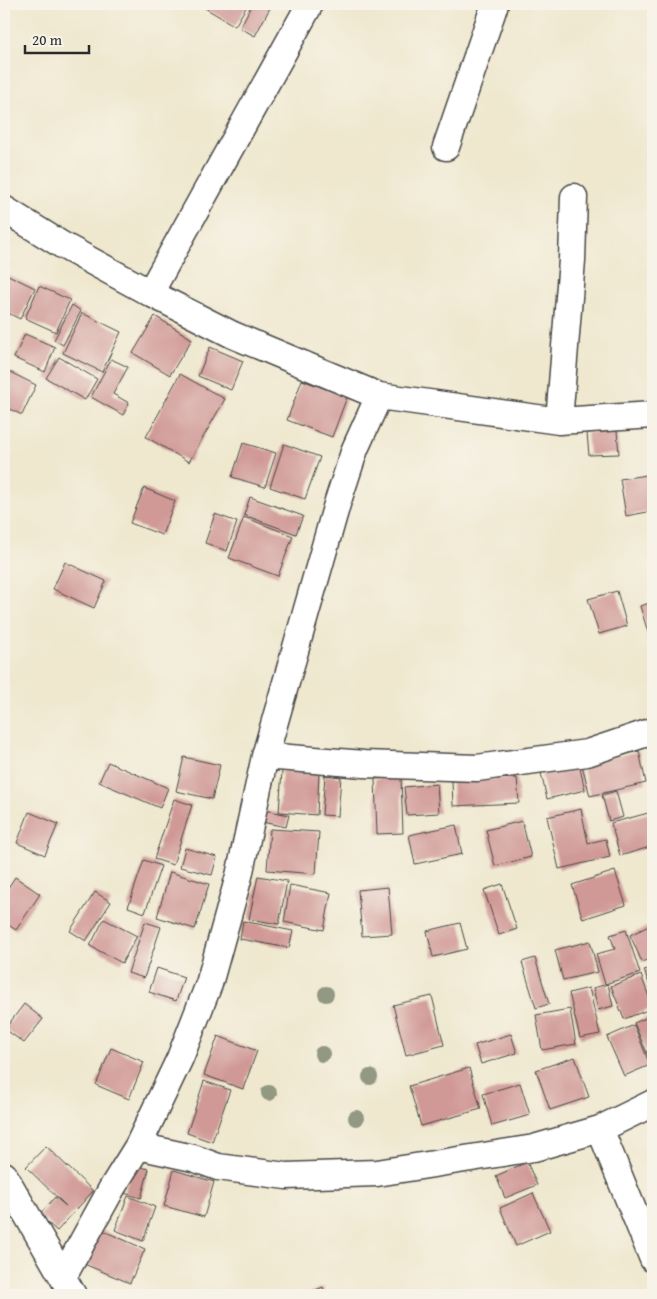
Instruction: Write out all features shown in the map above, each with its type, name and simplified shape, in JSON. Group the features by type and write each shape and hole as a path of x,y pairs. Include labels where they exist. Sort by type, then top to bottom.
{"street":[{"path":"150,292 310,4"},
{"path":"446,147 495,4"},
{"path":"559,421 572,260 574,197"},
{"path":"4,210 62,245 233,335 379,396 559,421 653,415"},
{"path":"68,1286 112,1188 138,1146 180,1058 209,984 239,876 265,756 336,504 355,449 379,396"},
{"path":"265,756 364,764 477,768 587,753 653,730"},
{"path":"138,1146 193,1158 218,1167 286,1176 377,1173 534,1148 600,1129 653,1103"},
{"path":"600,1129 653,1259"},
{"path":"4,1174 68,1286"}],"building":[{"path":"201,4 248,4 235,26"},
{"path":"252,4 272,4 255,36 240,28"},
{"path":"4,273 35,288 20,319 4,311"},
{"path":"39,286 70,300 56,332 25,318"},
{"path":"72,305 81,311 63,345 54,340"},
{"path":"82,313 121,332 102,372 63,353"},
{"path":"155,316 192,339 170,375 133,353"},
{"path":"25,334 55,347 45,372 14,358"},
{"path":"210,347 243,361 231,390 198,376"},
{"path":"59,357 97,379 85,400 46,378"},
{"path":"111,359 128,367 113,394 129,403 123,415 91,397"},
{"path":"4,369 36,385 22,415 4,406"},
{"path":"180,374 225,399 189,462 146,437"},
{"path":"302,380 347,397 332,437 287,420"},
{"path":"617,431 619,454 589,455 587,433"},
{"path":"243,443 276,453 265,487 232,477"},
{"path":"284,444 320,457 305,499 270,487"},
{"path":"653,474 653,511 626,516 620,479"},
{"path":"144,488 175,501 162,535 130,523"},
{"path":"250,497 303,516 296,534 244,515"},
{"path":"215,514 237,522 227,551 205,543"},
{"path":"244,517 293,536 278,576 229,558"},
{"path":"65,562 106,581 94,608 53,589"},
{"path":"617,591 627,626 599,634 588,599"},
{"path":"653,602 653,649 640,606"},
{"path":"639,751 646,783 590,796 582,765"},
{"path":"184,757 220,765 212,799 176,791"},
{"path":"108,762 168,788 160,808 99,782"},
{"path":"579,764 585,790 547,799 541,773"},
{"path":"282,771 319,774 317,815 279,812"},
{"path":"325,775 341,777 338,816 322,815"},
{"path":"401,778 403,833 377,834 375,779"},
{"path":"517,778 519,803 453,806 452,781"},
{"path":"437,784 439,813 407,815 404,787"},
{"path":"616,791 623,817 609,821 602,795"},
{"path":"174,799 192,805 173,865 154,859"},
{"path":"259,809 289,815 286,827 257,821"},
{"path":"581,809 588,843 606,839 610,857 559,869 547,817"},
{"path":"29,812 58,824 45,855 17,843"},
{"path":"652,812 653,846 620,856 611,823"},
{"path":"522,821 531,857 495,866 486,830"},
{"path":"456,825 462,854 415,864 409,835"},
{"path":"270,829 319,832 316,874 267,870"},
{"path":"185,848 217,857 212,875 180,867"},
{"path":"144,860 161,866 145,913 128,907"},
{"path":"615,871 626,905 583,919 572,885"},
{"path":"170,872 209,884 195,929 157,917"},
{"path":"258,876 287,881 279,924 249,919"},
{"path":"15,877 40,894 16,930 4,922 4,894"},
{"path":"502,884 517,929 499,935 484,890"},
{"path":"290,885 331,893 324,930 284,922"},
{"path":"388,887 392,934 362,936 358,890"},
{"path":"95,892 111,902 86,941 70,931"},
{"path":"104,919 137,936 122,963 90,946"},
{"path":"243,921 293,931 289,948 240,939"},
{"path":"145,922 161,927 144,978 128,973"},
{"path":"460,923 467,949 433,957 427,931"},
{"path":"653,924 653,957 642,962 630,935"},
{"path":"626,930 640,973 605,984 596,954 615,949 610,935"},
{"path":"590,941 598,972 563,980 555,950"},
{"path":"535,958 549,1004 536,1008 522,962"},
{"path":"653,967 653,995 644,970"},
{"path":"157,968 184,977 176,1001 149,992"},
{"path":"641,975 653,1008 624,1019 611,986"},
{"path":"608,984 613,1006 598,1010 593,988"},
{"path":"589,988 600,1034 580,1038 569,993"},
{"path":"432,996 444,1045 406,1055 393,1005"},
{"path":"24,1004 43,1019 24,1043 5,1029"},
{"path":"570,1009 576,1044 542,1050 536,1015"},
{"path":"653,1015 653,1059 650,1060 634,1023"},
{"path":"634,1025 650,1065 624,1076 607,1037"},
{"path":"511,1034 517,1053 481,1064 475,1045"},
{"path":"218,1036 257,1051 243,1089 204,1075"},
{"path":"111,1048 144,1062 129,1099 96,1085"},
{"path":"575,1057 589,1097 550,1110 536,1070"},
{"path":"469,1068 481,1109 421,1126 409,1086"},
{"path":"204,1081 230,1090 212,1142 187,1133"},
{"path":"520,1083 530,1115 492,1126 483,1094"},
{"path":"46,1146 93,1191 57,1231 39,1215 55,1197 66,1206 26,1167"},
{"path":"527,1162 537,1185 505,1198 496,1176"},
{"path":"132,1165 149,1169 141,1198 124,1193"},
{"path":"174,1170 214,1182 204,1217 164,1206"},
{"path":"533,1193 550,1231 516,1246 500,1208"},
{"path":"128,1196 155,1207 143,1241 115,1230"},
{"path":"99,1229 145,1249 130,1283 84,1264"},
{"path":"323,1287 326,1295 304,1295"}]}
